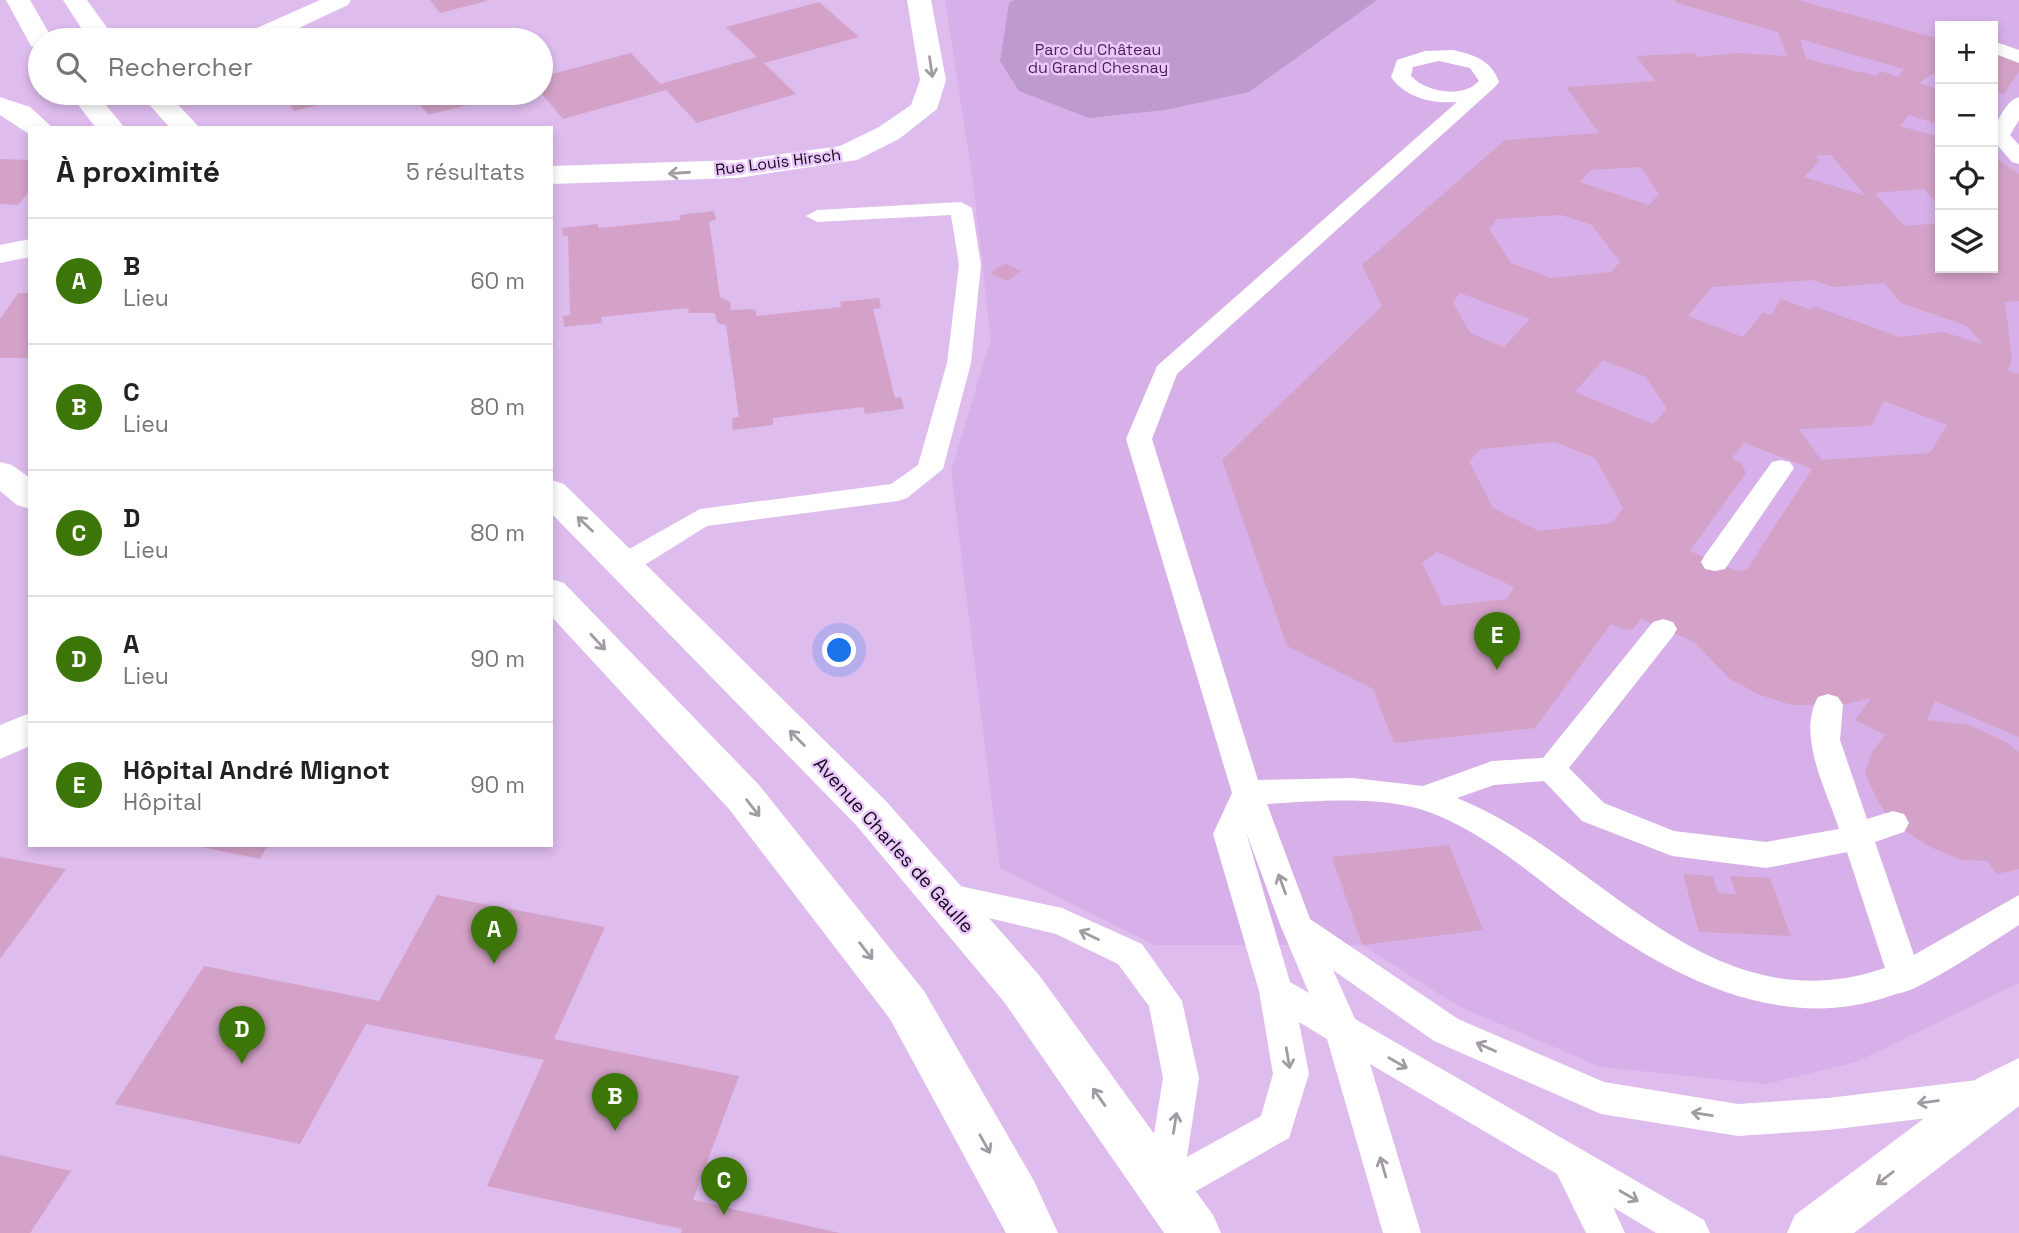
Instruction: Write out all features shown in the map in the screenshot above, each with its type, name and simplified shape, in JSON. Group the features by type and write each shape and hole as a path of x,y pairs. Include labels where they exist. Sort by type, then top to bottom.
{"main road":[{"path":"18,0 33,28"},
{"path":"75,0 92,28"},
{"path":"282,28 339,0"},
{"name":"Rue Louis Hirsch","path":"553,175 715,171 794,163 847,154 889,133 923,109 933,80 919,0"},
{"path":"0,105 20,113 36,126"},
{"path":"92,105 109,126"},
{"path":"164,105 184,126"},
{"path":"0,473 28,495"},
{"name":"Avenue Charles de Gaulle","path":"553,494 871,813 1022,989 1195,1233"},
{"path":"553,594 744,797 908,1005 1016,1198 1032,1233"},
{"path":"0,743 28,729"},
{"path":"1812,1233 2007,1087"}],"lane":[{"path":"1998,49 2019,57"},
{"path":"1402,1233 1342,1029 1297,927 1247,793 1139,439 1166,371 1447,107 1481,91 1489,78 1477,64 1465,59 1436,55 1412,59 1404,64 1401,77 1406,83 1447,107"},
{"path":"2019,103 2000,136 2019,158"},
{"path":"625,564 700,518 898,492 930,469 960,363 970,265 961,208 817,216"},
{"path":"1715,562 1781,468"},
{"path":"1424,798 1492,773 1551,769 1663,629"},
{"path":"1828,705 1825,740 1905,977"},
{"path":"1551,769 1593,812 1672,843 1766,855 1831,845 1893,822"},
{"path":"1247,793 1339,787 1424,798 1480,824 1534,856 1606,912 1682,961 1764,990 1820,998 1858,992 1905,977 2019,908"},
{"path":"1164,1190 1276,1126 1291,1074 1276,991 1229,834 1247,793"},
{"path":"941,895 1062,922 1130,954 1166,1001 1181,1078 1164,1190"},
{"path":"1297,927 1446,1030 1601,1098 1738,1120 1828,1114 2007,1087"},
{"path":"1276,991 1691,1233"},
{"path":"1570,1162 1606,1233"}],"shaded area":[{"path":"945,0 2019,0 2019,983 1856,1062 1766,1084 1601,1067 1460,1007 1362,945 1155,945 1000,868 951,471 991,339 973,182"}],"green space":[{"name":"Parc du Château du Grand Chesnay","path":"1014,0 1377,0 1249,92 1165,110 1089,118 1019,91 1000,61 1009,3"}],"building":[{"path":"430,0 487,0 487,1 440,13"},
{"path":"1798,0 1935,38 1935,75 1919,83 1935,88 1935,123 1909,115 1900,126 1935,136 1935,201 1924,189 1875,193 1904,226 1935,223 1935,273 1998,273 1998,159 2019,174 2019,301 2005,302 2012,359 2008,370 2019,374 2019,737 1935,701 1927,720 1969,725 2004,741 2019,752 2019,869 1997,874 1987,861 1961,860 1930,847 1893,823 1877,800 1865,772 1872,752 1885,735 1855,720 1871,698 1847,704 1792,705 1760,695 1730,679 1694,642 1641,619 1633,629 1625,630 1611,624 1535,728 1394,743 1373,689 1287,646 1222,460 1382,306 1362,265 1505,140 1599,133 1566,87 1655,81 1636,56 1694,53 1697,57 1739,53 1787,56 1778,32 1674,2","holes":["1800,39 1904,69 1898,77 1881,71 1877,76 1806,59","1831,155 1867,196 1804,177 1820,160 1816,156","1640,167 1659,194 1649,205 1580,182 1591,170","1561,215 1592,225 1620,262 1611,272 1551,278 1511,263 1489,229 1497,219","1812,280 1834,287 1884,283 1901,303 1967,326 1983,344 1943,332 1900,337 1813,306 1812,310 1781,299 1771,315 1763,312 1743,337 1688,316 1712,287","1460,293 1530,319 1504,347 1470,333 1453,302","1603,360 1646,377 1667,409 1653,424 1575,392","1884,401 1947,425 1930,453 1821,460 1799,429 1871,426","1555,442 1595,458 1623,508 1612,523 1539,531 1493,508 1469,461 1481,449","1744,443 1812,469 1747,569 1737,571 1690,551 1746,473 1742,464 1732,458","1437,552 1514,587 1507,599 1443,606 1422,563"]},
{"path":"819,2 859,37 764,63 796,94 697,123 666,90 563,119 551,105 553,74 631,53 660,84 757,57 726,27"},
{"path":"1998,54 2019,60 2019,71 2004,94 1998,92"},
{"path":"290,105 318,105 294,111"},
{"path":"421,105 467,105 428,115"},
{"path":"0,159 28,160 28,192 18,205 0,204"},
{"path":"714,211 716,220 709,221 720,297 730,302 731,310 755,309 757,316 841,307 840,302 879,298 881,308 873,309 895,398 901,397 904,409 865,414 863,407 773,418 773,425 733,430 732,418 739,417 726,325 717,323 715,313 689,313 688,308 601,317 602,323 564,327 563,316 570,315 568,236 563,236 562,228 598,224 598,228 680,220 679,215"},
{"path":"1005,263 1021,271 1007,281 990,273"},
{"path":"18,293 28,293 28,358 0,358 0,319"},
{"path":"1449,845 1483,930 1362,945 1332,857"},
{"path":"202,847 267,847 260,859"},
{"path":"0,857 66,869 0,959"},
{"path":"1683,874 1713,876 1718,893 1736,894 1730,876 1770,878 1791,936 1699,932"},
{"path":"437,895 605,927 554,1039 739,1076 693,1200 840,1233 681,1233 682,1229 487,1186 544,1060 366,1024 300,1144 115,1104 204,966 379,1001"},
{"path":"0,1155 71,1171 30,1233 0,1233"}],"place":[{"name":"Hôpital André Mignot","path":"1497,670"},
{"name":"B","path":"494,964"},
{"name":"A","path":"242,1064"},
{"name":"C","path":"615,1131"},
{"name":"D","path":"724,1215"}]}
